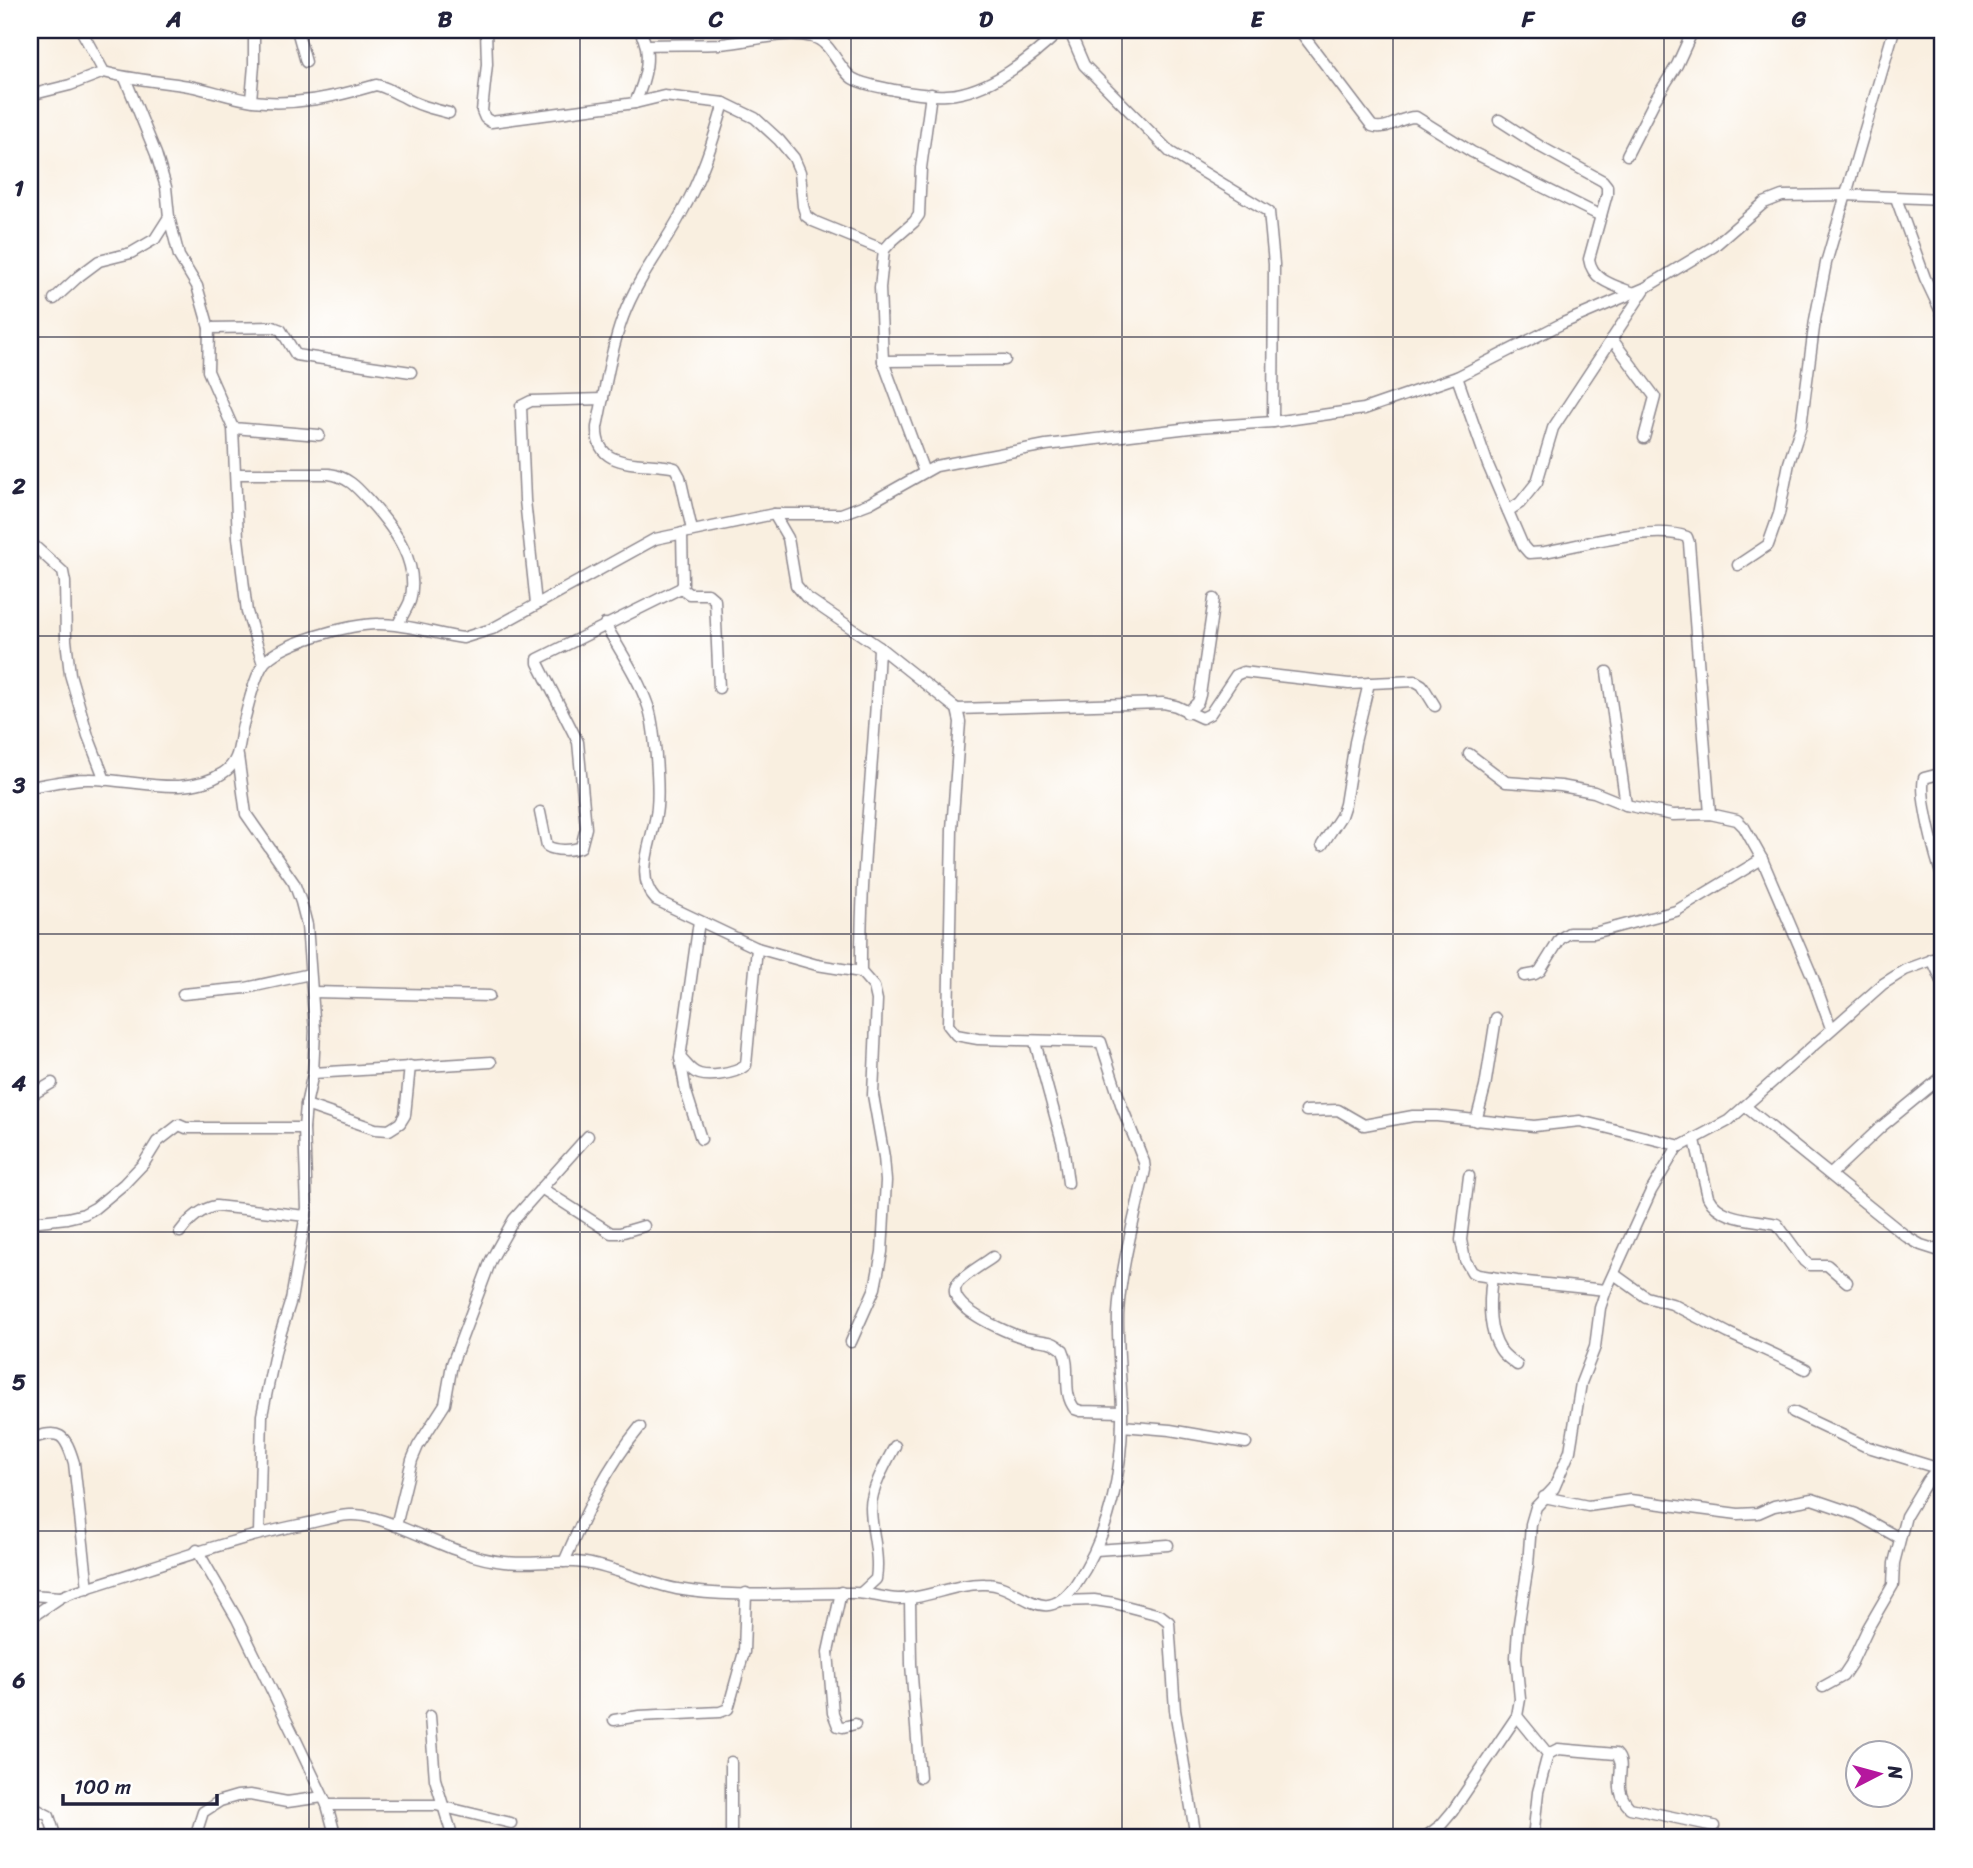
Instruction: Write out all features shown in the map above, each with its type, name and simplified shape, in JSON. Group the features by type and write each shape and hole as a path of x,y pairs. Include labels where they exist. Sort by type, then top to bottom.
{"street":[{"path":"81,30 104,72"},
{"path":"251,100 254,30"},
{"path":"297,30 306,62"},
{"path":"486,30 487,64 482,111 485,118 491,122 635,103 664,96 723,103 755,118 794,158 800,172 806,216 884,250"},
{"path":"635,103 642,87 647,62 646,43 639,30"},
{"path":"646,43 653,30"},
{"path":"646,43 721,44 794,35 808,36 817,38 825,45 853,78 885,88 947,95 968,92 1007,72 1038,51 1061,30"},
{"path":"1069,30 1084,65 1170,152 1269,212 1274,264 1273,422"},
{"path":"1299,30 1372,127 1381,129 1407,117 1416,117 1472,152 1601,216"},
{"path":"1627,155 1655,100 1677,65 1693,30"},
{"path":"1738,565 1768,545 1779,514 1789,463 1801,426 1815,320 1826,263 1894,30"},
{"path":"30,95 70,85 104,72 125,78 190,86 251,100 311,102 376,85 387,87 428,108 449,113"},
{"path":"125,78 160,165 179,256 197,286 209,328 208,371 233,428 238,538 247,612 263,664"},
{"path":"925,472 883,361 880,300 884,250 919,215 921,168 931,94"},
{"path":"540,812 547,846 552,849 575,850 581,847 586,828 578,742 538,659 681,587 683,583 687,532 683,487 676,468 623,462 601,452 596,440 622,318 649,263 681,216 696,186 710,153 723,103"},
{"path":"1499,120 1603,181 1607,186 1589,259 1591,269 1597,277 1634,293"},
{"path":"259,1533 262,1415 276,1348 291,1300 306,1216 304,1128 313,1073 315,1031 307,925 301,902 294,883 246,814 238,755 242,728 263,664 284,648 321,634 376,624 398,625 463,638 492,629 655,539 774,514 841,513 870,503 936,466 948,463 1046,445 1198,427 1273,422 1364,409 1457,377 1563,323 1645,288 1713,247 1764,203 1782,196 1799,194 1943,199"},
{"path":"1896,198 1920,266 1943,316"},
{"path":"54,299 99,261 131,253 155,239 169,217"},
{"path":"1508,511 1520,503 1537,482 1553,428 1645,288"},
{"path":"209,328 273,327 281,330 296,355 411,372"},
{"path":"1612,339 1655,397 1644,438"},
{"path":"883,361 1005,360"},
{"path":"1457,377 1488,465 1523,546 1529,553 1647,533 1679,534 1687,537 1710,814"},
{"path":"536,604 526,512 521,406 531,401 603,399"},
{"path":"233,428 319,435"},
{"path":"237,474 330,474 352,482 400,538 408,557 410,600 398,625"},
{"path":"774,514 788,538 796,585 806,597 879,647 957,709 960,722 952,830 947,1025 956,1035 978,1039 1101,1042 1122,1107 1144,1162 1145,1170 1133,1214 1121,1281 1118,1318 1122,1426 1111,1508 1096,1550 1075,1586 1061,1601"},
{"path":"30,542 62,572 65,583 70,674 88,736 105,780"},
{"path":"681,587 689,594 708,594 715,600 719,688"},
{"path":"1187,713 1198,702 1200,695 1214,599"},
{"path":"605,624 642,692 652,725 657,808 647,857 646,885 649,893 656,900 757,948 817,965 861,972 874,987 877,1000 873,1095 886,1181 882,1252 875,1288 850,1342"},
{"path":"861,972 865,848 879,647"},
{"path":"1606,672 1626,805"},
{"path":"957,709 1147,703 1176,706 1197,718 1206,717 1238,673 1349,684 1415,681 1422,685 1435,706"},
{"path":"1322,845 1345,804 1355,742 1369,682"},
{"path":"1469,754 1506,782 1561,786 1594,792 1626,805 1672,815 1710,814 1737,820 1744,827 1762,859 1813,978 1831,1028"},
{"path":"30,787 87,779 158,786 203,783 222,774 233,765 238,755"},
{"path":"1943,773 1924,778 1922,784 1930,831 1943,879"},
{"path":"1524,976 1540,971 1560,939 1569,933 1594,933 1676,911 1762,859"},
{"path":"699,921 680,1058 686,1091 701,1139"},
{"path":"680,1058 692,1071 704,1076 737,1070 746,1065 757,948"},
{"path":"1306,1111 1338,1110 1364,1125 1413,1116 1457,1117 1534,1126 1580,1121 1678,1146 1695,1140 1746,1107 1883,984 1943,956"},
{"path":"1932,959 1943,983"},
{"path":"183,994 246,988 310,974"},
{"path":"313,992 489,996"},
{"path":"1476,1121 1485,1087 1496,1018"},
{"path":"1035,1042 1063,1145 1068,1183"},
{"path":"313,1073 491,1062"},
{"path":"306,1105 375,1129 389,1130 400,1123 405,1115 410,1066"},
{"path":"1831,1174 1881,1127 1943,1076"},
{"path":"30,1096 52,1083"},
{"path":"1746,1107 1907,1237 1920,1245 1943,1252"},
{"path":"30,1222 84,1214 95,1208 144,1163 157,1142 179,1125 186,1128 304,1128"},
{"path":"396,1526 412,1460 445,1404 450,1372 491,1260 514,1219 587,1136"},
{"path":"1695,1140 1712,1205 1739,1218 1777,1224 1804,1261 1809,1265 1827,1265 1847,1282"},
{"path":"1424,1838 1452,1812 1517,1716 1520,1699 1517,1650 1531,1524 1537,1505 1554,1488 1570,1451 1581,1383 1595,1347 1600,1308 1606,1290 1651,1191 1678,1146"},
{"path":"1469,1176 1462,1220 1462,1250 1472,1272 1492,1277 1606,1290"},
{"path":"541,1188 611,1233 644,1226"},
{"path":"180,1232 188,1221 204,1209 216,1206 306,1216"},
{"path":"993,1257 958,1284 956,1291 959,1302 978,1318 1012,1334 1051,1342 1063,1350 1067,1396 1075,1409 1122,1412"},
{"path":"1614,1274 1646,1297 1672,1304 1806,1369"},
{"path":"1492,1277 1490,1304 1497,1341 1503,1353 1517,1365"},
{"path":"1793,1412 1865,1446 1940,1465 1912,1504 1899,1538 1892,1588 1868,1628 1847,1672 1823,1687"},
{"path":"1122,1426 1182,1432 1246,1443"},
{"path":"564,1562 601,1482 640,1427"},
{"path":"30,1439 54,1433 63,1437 70,1448 88,1588"},
{"path":"861,1592 876,1579 878,1558 871,1504 884,1466 895,1446"},
{"path":"1544,1497 1588,1506 1644,1500 1738,1514 1758,1513 1774,1506 1812,1499 1856,1514 1899,1538"},
{"path":"30,1618 61,1597 197,1550 259,1533 348,1515 363,1516 396,1526 492,1561 584,1563 674,1588 746,1593 861,1592 910,1599 970,1584 986,1584 1005,1588 1033,1603 1046,1605 1061,1601 1094,1600 1115,1603 1160,1615 1169,1622 1174,1701 1196,1838"},
{"path":"1096,1550 1168,1545"},
{"path":"197,1550 237,1619 325,1801 336,1838"},
{"path":"841,1592 828,1652 832,1713 838,1726 855,1724"},
{"path":"614,1720 639,1716 720,1712 728,1709 744,1652 746,1593"},
{"path":"30,1595 61,1597"},
{"path":"910,1599 911,1664 920,1777"},
{"path":"430,1716 435,1779 453,1838"},
{"path":"1517,1716 1548,1754"},
{"path":"1533,1838 1538,1793 1548,1754 1558,1749 1616,1754 1621,1760 1619,1794 1630,1808 1714,1826"},
{"path":"731,1762 731,1838"},
{"path":"192,1838 196,1834 203,1812 220,1801 250,1795 287,1802 443,1806 511,1823"},
{"path":"30,1806 49,1816 56,1838"}]}
